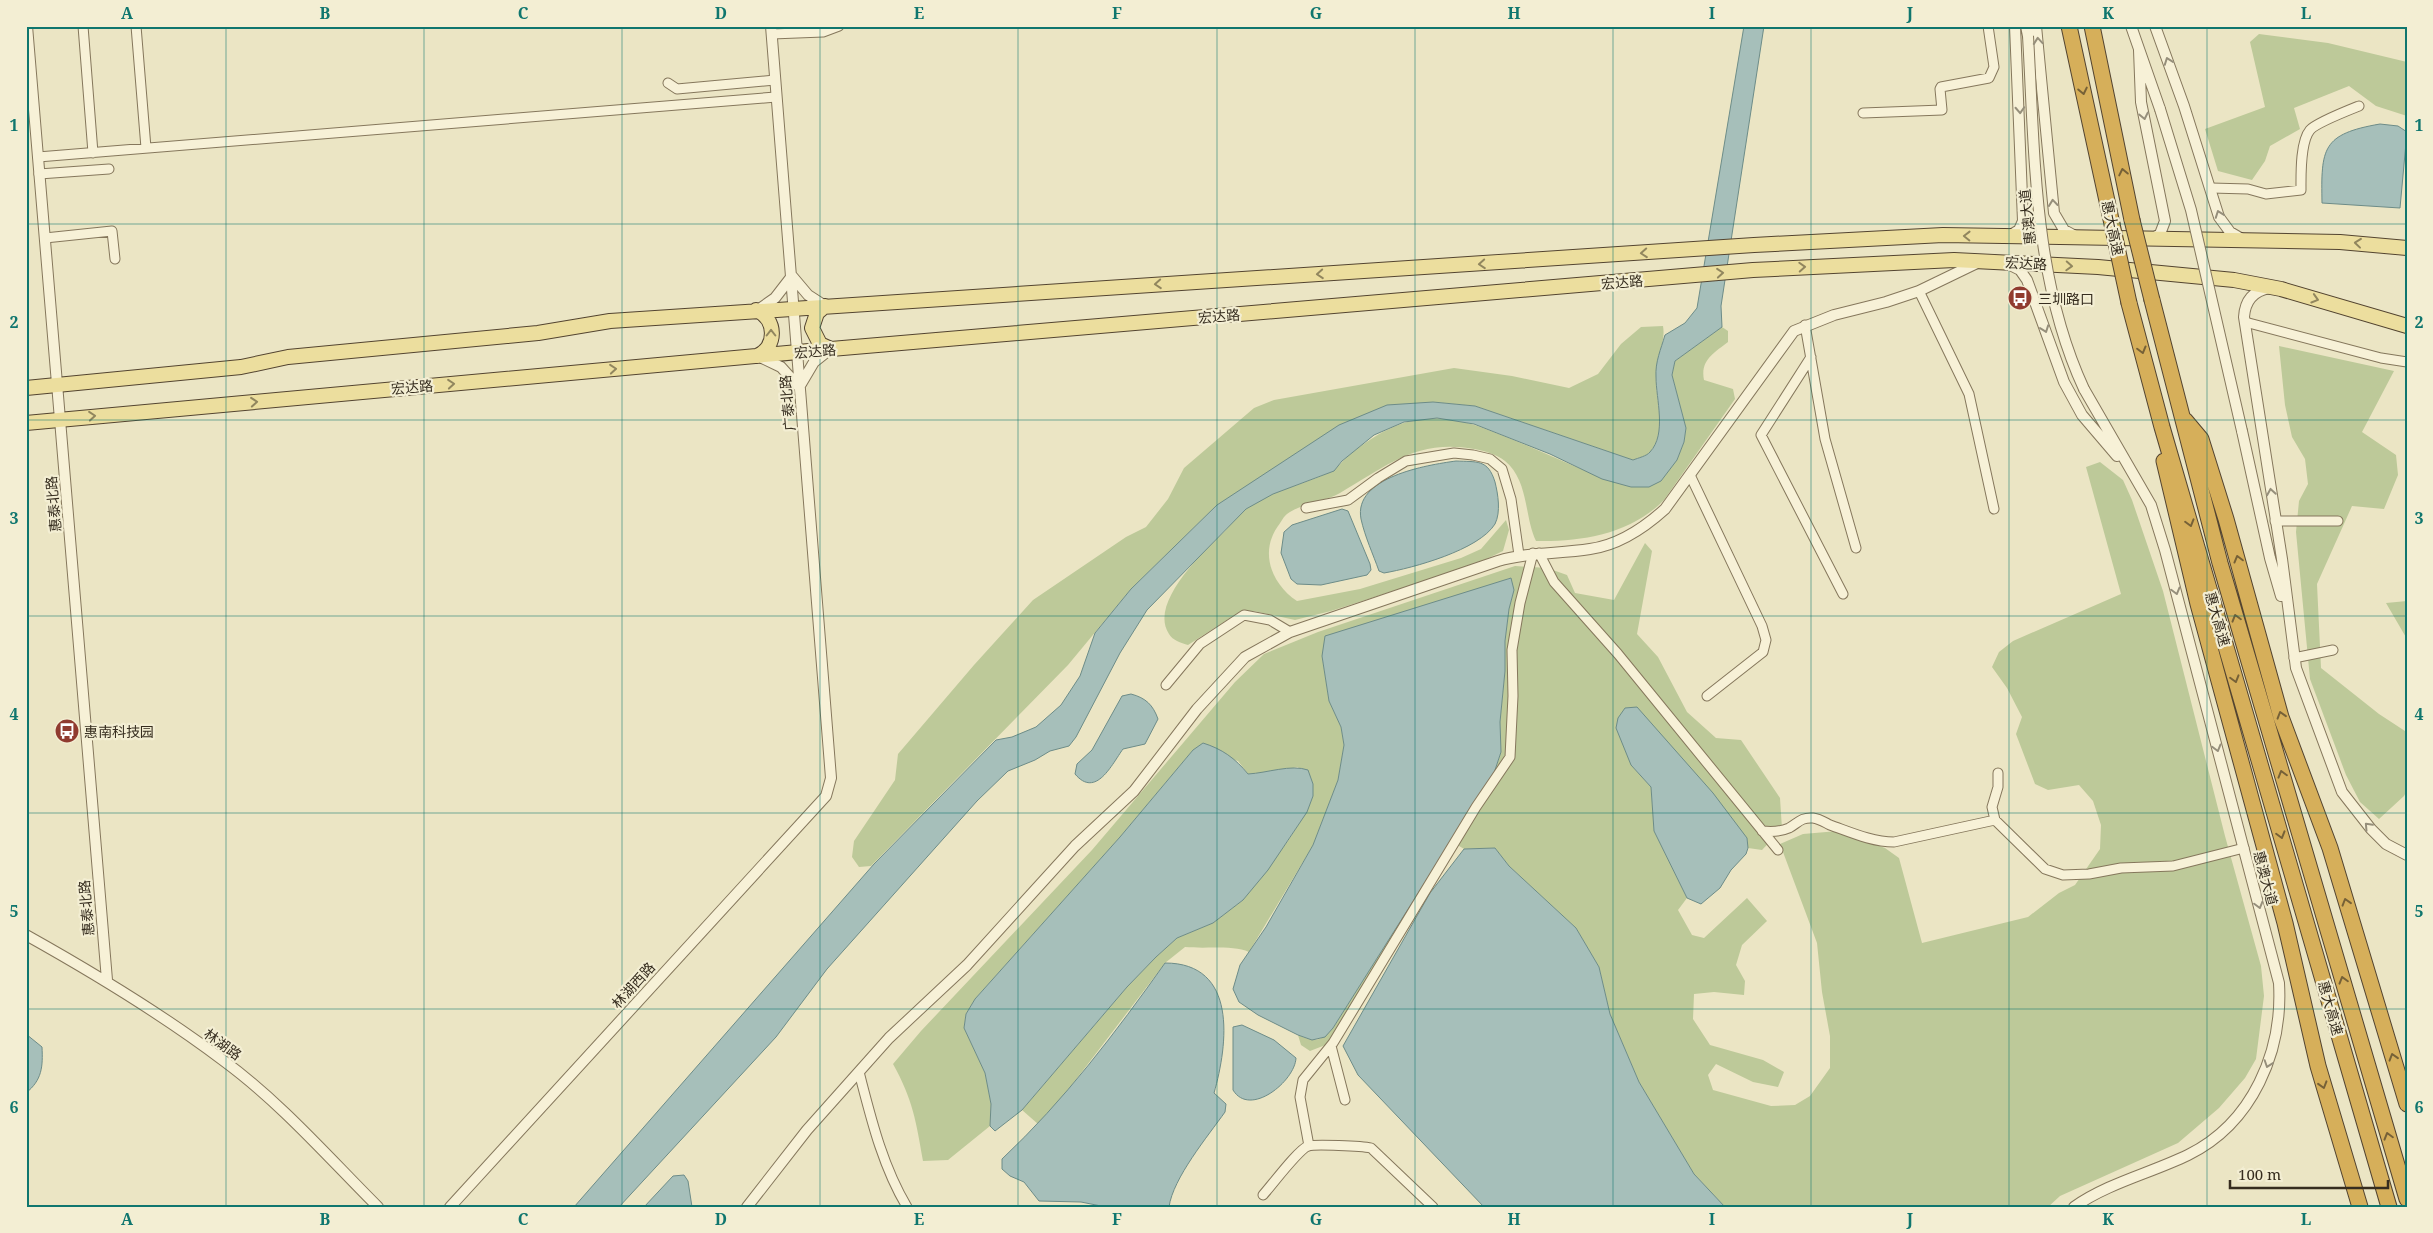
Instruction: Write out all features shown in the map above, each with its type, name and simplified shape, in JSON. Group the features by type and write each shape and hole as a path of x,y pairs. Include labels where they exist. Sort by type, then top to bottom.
{"highway":[{"name":"惠大高速","path":"2069,26 2129,303 2162,427 2389,1207"},
{"name":"惠大高速","path":"2092,26 2132,220 2220,564 2407,1199"},
{"path":"2182,415 2201,439 2226,519 2281,718 2330,848 2407,1104"},
{"path":"2162,427 2164,470 2285,923 2318,1066 2360,1207"}],"main road":[{"name":"宏达路","path":"26,388 241,367 288,357 538,333 610,321 1754,245 1943,235 2340,242 2407,248"},
{"name":"宏达路","path":"26,422 831,349 1753,270 1954,260 2108,268 2234,280 2281,289 2407,326"},
{"path":"825,306 814,317 812,328 820,344 831,349"},
{"path":"756,310 769,320 773,334 766,350 757,356"}],"street":[{"name":"惠泰北路","path":"27,26 107,980"},
{"path":"83,26 93,152"},
{"path":"136,26 146,148"},
{"path":"771,30 823,32 839,26"},
{"path":"1863,113 1942,110 1941,87 1989,78 1994,67 1988,26"},
{"path":"2003,236 2016,233 2023,221 2015,26"},
{"path":"2036,26 2054,213 2064,230 2081,238"},
{"path":"2131,26 2160,109 2191,210 2270,558 2288,613"},
{"path":"2155,26 2211,188 2219,217 2226,227 2242,239 2256,242"},
{"name":"广泰北路","path":"771,30 795,308 831,778"},
{"name":"惠澳大道","path":"2027,31 2040,220 2046,270 2064,338 2084,389 2126,466 2151,505 2244,848 2279,983 2280,999 2270,1061 2252,1098 2236,1118 2211,1140 2190,1154 2102,1192 2074,1207"},
{"path":"2139,50 2141,102 2165,221 2160,234 2151,239"},
{"path":"668,83 677,89 775,80"},
{"path":"38,157 776,97"},
{"path":"2211,188 2248,189 2266,194 2300,190 2301,163 2305,140 2310,129 2359,106"},
{"path":"39,174 109,169"},
{"path":"44,238 112,231 115,258"},
{"path":"747,1207 807,1130 889,1038 967,965 1075,846 1134,791 1197,709 1245,657 1290,632 1519,555 1592,549 1628,536 1648,525 1666,510 1794,331 1805,325 1919,291 1981,261"},
{"path":"2002,262 2014,266 2027,280 2069,390 2082,415 2097,435 2126,466"},
{"path":"756,310 775,298 792,276 803,290 825,306"},
{"path":"2281,289 2262,289 2252,296 2245,306 2245,322 2294,658 2314,720 2342,792 2371,829 2386,844 2407,855"},
{"path":"1919,291 1969,394 1994,509"},
{"path":"2245,322 2381,358 2407,362"},
{"path":"1805,325 1825,439 1856,548"},
{"path":"757,356 781,368 800,388 814,362 831,349"},
{"path":"1810,357 1762,435 1843,594"},
{"path":"1306,508 1348,500 1378,478 1406,461 1454,453 1473,455 1490,459 1502,469 1511,499 1519,555"},
{"path":"1690,475 1762,626 1766,640 1763,652 1707,696"},
{"path":"2275,521 2338,521"},
{"path":"1536,553 1554,582 1618,654 1778,850"},
{"path":"1309,1146 1300,1097 1303,1080 1331,1046 1476,807 1510,757 1513,696 1512,650 1520,603 1536,553"},
{"path":"1166,685 1200,644 1244,615 1270,620 1290,632"},
{"path":"2294,658 2333,650"},
{"path":"1998,773 1998,787 1992,807 1995,820 2045,870 2063,875 2089,874 2120,868 2173,866 2244,848"},
{"name":"林湖西路","path":"450,1207 826,796 831,778"},
{"path":"1762,831 1773,832 1788,828 1800,819 1810,818 1819,819 1827,824 1882,842 1894,842 1995,820"},
{"name":"林湖路","path":"26,935 107,980 225,1061 268,1098 378,1207"},
{"path":"1331,1046 1345,1100"},
{"path":"859,1072 879,1146 897,1190 907,1207"},
{"path":"1263,1195 1299,1153 1309,1146 1371,1148 1433,1207"}],"green space":[{"path":"2259,34 2328,43 2407,62 2407,116 2376,106 2349,86 2294,108 2300,129 2270,146 2265,161 2252,180 2218,171 2205,129 2265,107 2250,42"},
{"path":"1663,326 1664,332 1656,376 1660,425 1655,444 1647,455 1633,460 1475,406 1433,402 1217,505 1131,589 1068,665 871,866 859,867 852,857 854,841 895,780 898,754 974,665 1033,600 1126,537 1146,527 1168,499 1184,468 1254,408 1274,400 1454,368 1512,376 1569,388 1598,374 1621,344 1641,327"},
{"path":"1722,327 1728,331 1728,342 1706,362 1703,373 1704,380 1733,389 1735,399 1664,500 1651,512 1636,521 1604,534 1570,540 1536,541 1518,478 1505,461 1498,456 1474,449 1454,447 1419,451 1403,457 1334,496 1299,507 1286,515 1272,536 1269,547 1271,567 1281,586 1297,601 1360,589 1461,558 1481,549 1506,520 1509,530 1503,551 1474,565 1331,611 1295,620 1254,611 1241,611 1188,645 1174,640 1170,636 1165,621 1166,607 1172,593 1193,564 1243,511 1255,502 1277,492 1332,471 1368,441 1400,424 1436,418 1469,424 1486,429 1598,476 1631,487 1677,460 1684,442 1686,428 1672,375 1675,361"},
{"path":"2279,346 2394,371 2362,432 2396,455 2398,475 2384,509 2352,506 2317,584 2321,668 2379,714 2405,731 2407,728 2407,790 2404,796 2379,819 2360,802 2346,775 2310,679 2296,532 2299,501 2308,484 2305,459 2292,437 2285,405"},
{"path":"2100,462 2123,480 2132,500 2163,591 2225,836 2261,966 2264,996 2256,1059 2245,1078 2219,1108 2178,1143 2060,1196 2048,1207 1725,1207 1694,1174 1639,1082 1610,1014 1599,967 1576,928 1509,866 1495,848 1464,849 1456,844 1328,1044 1310,1051 1301,1045 1298,1035 1313,1040 1325,1036 1333,1028 1494,773 1501,752 1500,722 1505,671 1505,641 1509,609 1514,590 1510,578 1322,656 1329,701 1341,727 1344,745 1338,780 1313,845 1249,952 1227,948 1185,947 1165,963 1065,1094 1038,1124 1022,1110 1127,987 1177,938 1213,923 1243,900 1288,841 1307,811 1313,796 1298,767 1267,773 1248,774 1238,761 1193,750 1120,837 975,999 966,1014 964,1028 985,1073 991,1104 990,1126 948,1160 923,1161 913,1111 893,1064 921,1031 1092,850 1235,682 1264,654 1318,632 1515,566 1547,568 1567,575 1575,593 1614,600 1645,543 1652,551 1637,634 1658,657 1687,712 1716,738 1741,740 1780,798 1782,829 1762,850 1748,848 1747,838 1631,765 1651,787 1654,831 1687,898 1678,910 1692,935 1704,938 1747,898 1767,921 1742,945 1736,965 1745,981 1744,995 1714,992 1694,994 1693,1019 1710,1045 1763,1060 1784,1072 1778,1087 1753,1082 1716,1064 1708,1075 1713,1090 1771,1106 1795,1105 1810,1096 1830,1068 1830,1036 1822,992 1817,943 1780,844 1803,834 1838,831 1885,848 1899,858 1922,943 2028,917 2059,893 2075,885 2100,849 2101,825 2093,801 2079,785 2048,790 2035,784 2016,734 2022,717 2007,688 1992,667 1999,652 2013,641 2121,594 2086,467"},
{"path":"2407,601 2407,639 2386,603"}],"water":[{"path":"1744,26 1764,26 1721,306 1722,327 1675,361 1672,375 1686,428 1684,442 1677,460 1661,481 1649,487 1631,487 1602,479 1550,454 1474,424 1437,418 1404,422 1374,435 1342,461 1334,471 1273,494 1246,509 1147,610 1120,653 1076,737 1069,746 1050,751 1035,760 1008,771 977,801 827,969 776,1037 619,1207 574,1207 874,864 996,740 1012,737 1036,727 1061,705 1080,676 1095,633 1131,589 1217,505 1339,425 1387,405 1433,402 1475,406 1633,460 1649,453 1655,445 1658,436 1659,416 1656,366 1665,335 1685,323 1697,308"},
{"path":"2380,124 2398,126 2407,132 2400,208 2322,203 2322,169 2329,147 2336,139 2346,133"},
{"path":"1456,461 1481,463 1489,469 1495,482 1498,497 1498,514 1495,524 1475,542 1460,550 1396,571 1384,573 1379,571 1361,519 1362,505 1368,493 1380,483 1411,470"},
{"path":"1342,509 1348,511 1371,570 1367,575 1321,585 1297,584 1291,579 1281,553 1284,532 1292,525"},
{"path":"1511,578 1514,590 1509,609 1505,641 1505,671 1500,722 1501,752 1494,773 1333,1028 1325,1037 1312,1040 1258,1015 1239,1002 1233,989 1240,965 1266,927 1313,845 1338,780 1344,745 1341,727 1329,701 1322,656 1325,636"},
{"path":"1131,694 1148,703 1158,719 1145,744 1123,749 1109,770 1097,781 1090,783 1083,781 1075,774 1077,764 1092,750 1122,696"},
{"path":"1637,707 1713,793 1747,838 1748,848 1746,854 1731,870 1720,888 1701,904 1687,898 1654,831 1651,787 1631,765 1616,728 1618,718 1625,708"},
{"path":"1203,743 1228,755 1248,774 1287,768 1308,770 1313,784 1313,796 1307,812 1268,870 1243,900 1213,923 1177,938 1156,957 1127,987 1022,1110 995,1131 990,1126 991,1104 985,1073 964,1028 966,1014 975,999 1120,837 1193,750"},
{"path":"1495,848 1509,866 1576,928 1599,967 1610,1014 1639,1082 1694,1174 1725,1207 1484,1207 1358,1075 1343,1046 1430,893 1464,849"},
{"path":"1165,963 1189,967 1205,976 1216,991 1222,1010 1224,1030 1223,1052 1214,1093 1226,1104 1225,1112 1184,1171 1177,1183 1169,1207 1106,1207 1081,1202 1039,1201 1024,1182 1010,1176 1002,1169 1002,1159 1068,1090 1128,1015"},
{"path":"1242,1025 1274,1040 1296,1058 1294,1067 1280,1086 1260,1098 1250,1100 1241,1098 1233,1090 1233,1027"},
{"path":"26,1034 42,1047 42,1067 35,1083 26,1093"},
{"path":"684,1175 688,1181 692,1207 644,1207 673,1176"}],"place":[{"name":"三圳路口","path":"2020,298"},
{"name":"惠南科技园","path":"67,731"}]}
